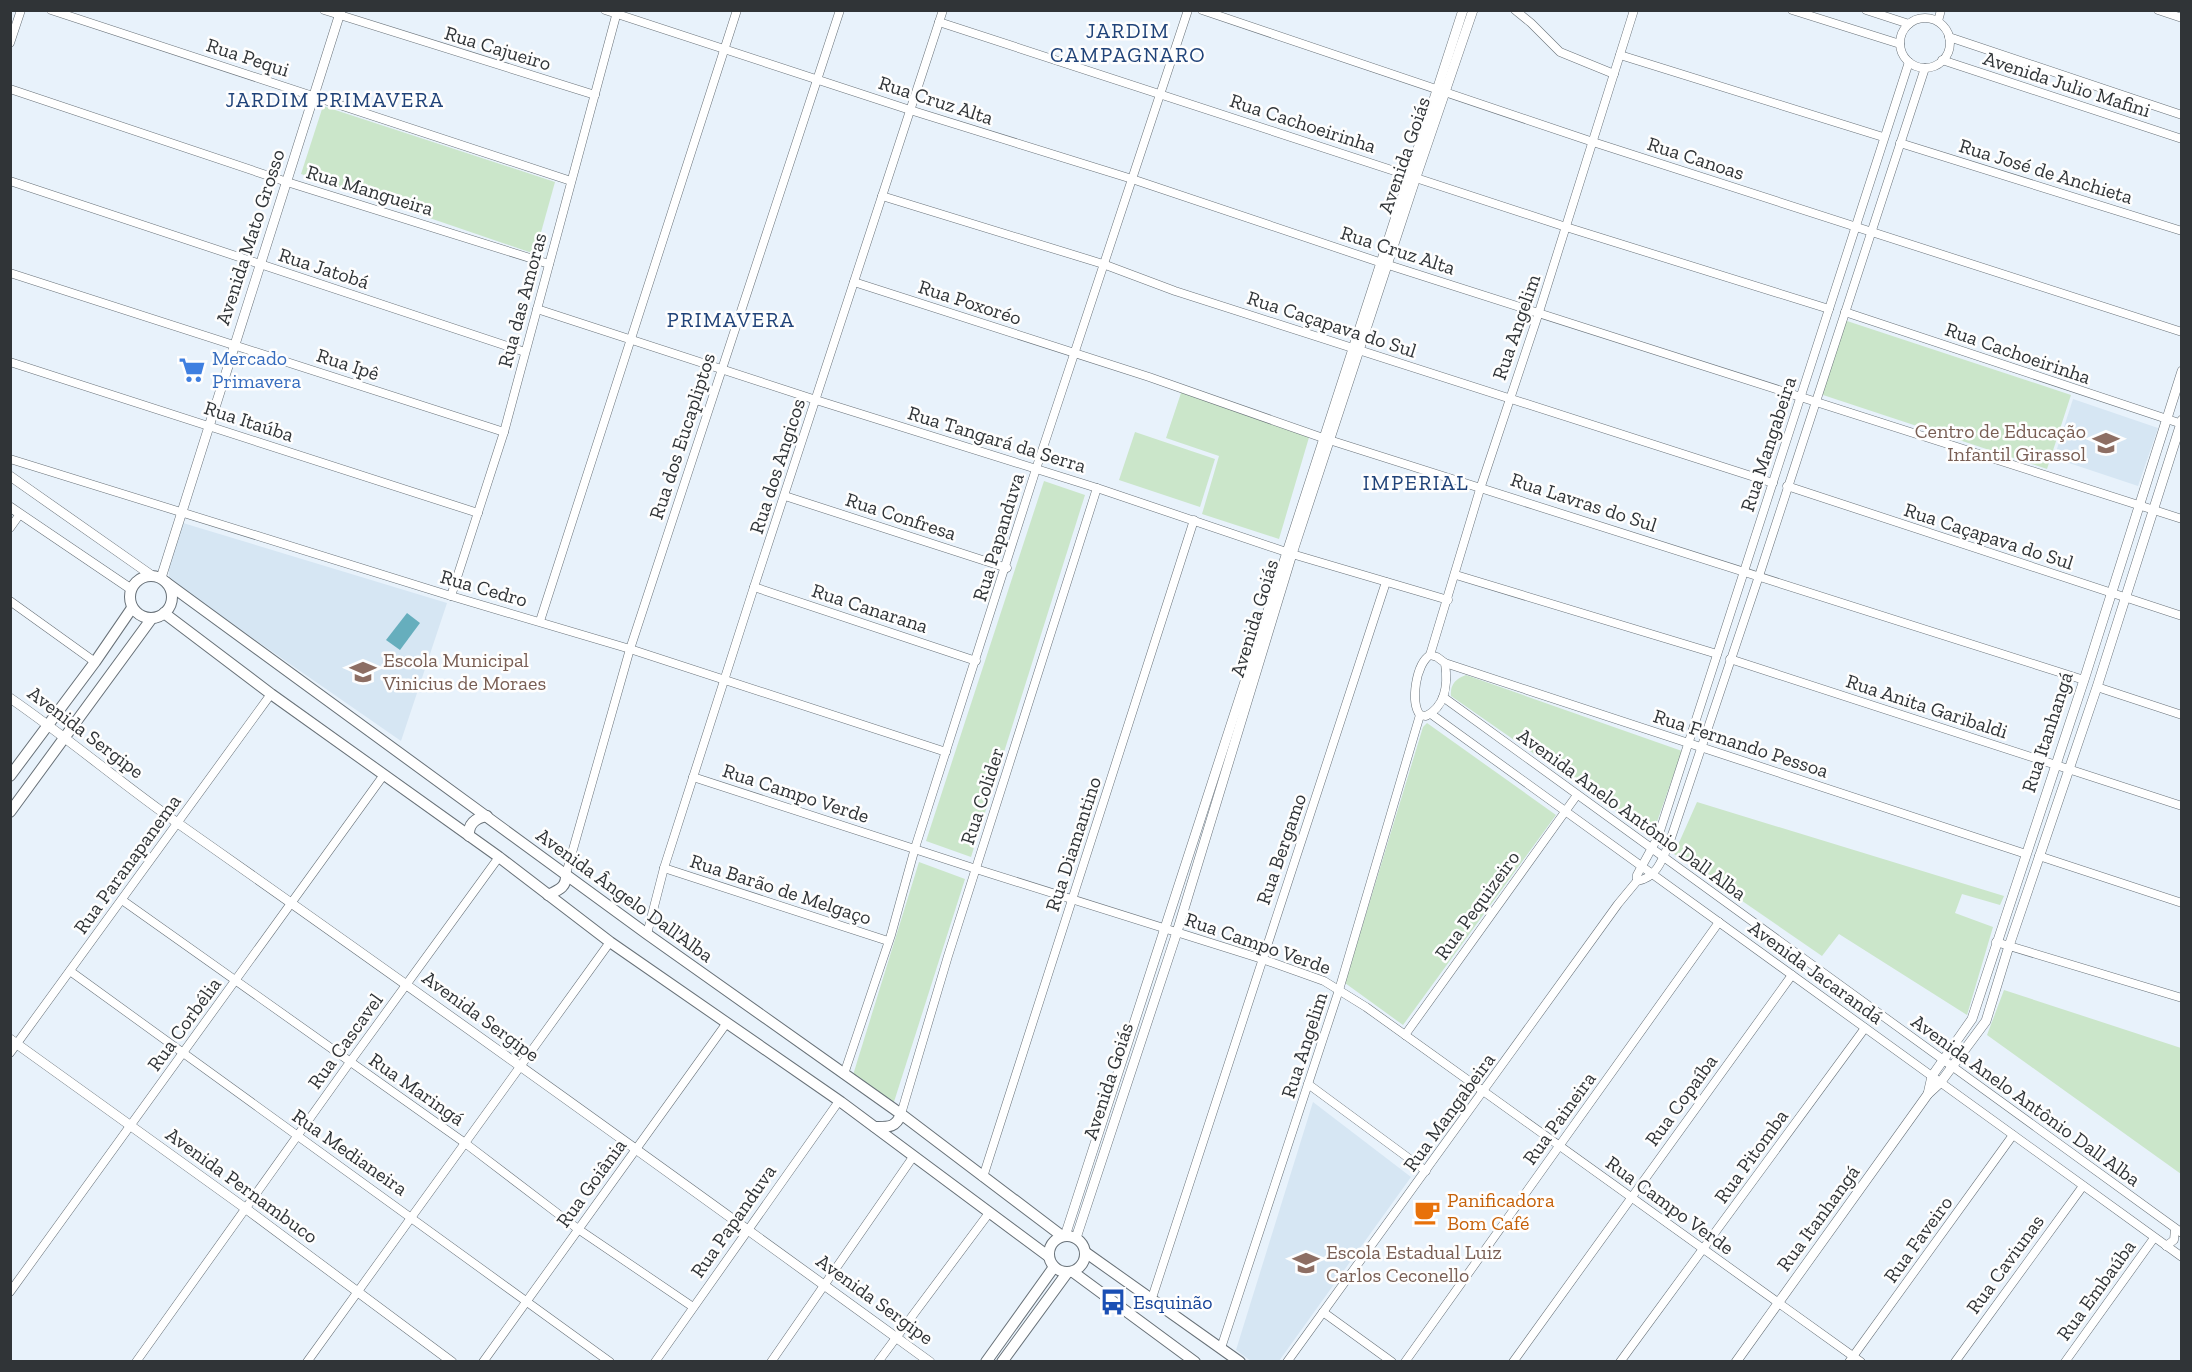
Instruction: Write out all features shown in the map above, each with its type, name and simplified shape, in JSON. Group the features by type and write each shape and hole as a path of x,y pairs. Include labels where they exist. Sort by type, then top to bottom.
{"main road":[{"path":"10,812 152,618 164,613 172,600 172,594 160,579 138,579 131,589 129,599 132,608 137,614 152,618"},
{"name":"Avenida Ângelo Dall'Alba","path":"160,579 647,934 901,1114 982,1177 1068,1237"},
{"path":"10,776 132,608"},
{"path":"164,613 383,776 499,857 610,942 875,1127 1048,1256 1054,1267 1070,1272 1180,1357 1195,1362"},
{"path":"469,836 468,830 471,824 478,818 487,816"},
{"path":"548,895 563,887 566,883 566,874"},
{"path":"875,1127 892,1126 901,1114"},
{"path":"1048,1256 1053,1244 1068,1237 1082,1244 1085,1251 1240,1362"},
{"path":"1002,1362 1070,1272 1082,1265 1085,1251"},
{"path":"986,1362 1054,1267"}],"street":[{"path":"10,43 21,10"},
{"name":"Rua Pequi","path":"51,10 571,181"},
{"name":"Rua Cajueiro","path":"324,10 340,13 595,95"},
{"name":"Rua Cruz Alta","path":"605,10 2181,519"},
{"path":"540,621 737,10"},
{"name":"Rua dos Eucapliptos","path":"566,874 630,649 840,10"},
{"name":"Rua dos Angicos","path":"647,934 664,867 943,10"},
{"name":"Rua Papanduva","path":"844,1074 1036,469 1188,10"},
{"name":"Rua Canoas","path":"1202,10 1593,142 2181,332"},
{"name":"Avenida Goiás","path":"1441,90 1463,10"},
{"name":"Avenida Goiás","path":"1068,1237 1163,928 1441,90 1473,10"},
{"path":"1515,10 1531,22 1560,52 1614,74"},
{"name":"Rua Angelim","path":"1221,1348 1339,990 1420,716 1415,704 1423,662 1430,655 1448,600 1481,486 1539,312 1634,10"},
{"path":"1792,10 1900,44"},
{"path":"1866,10 1908,24"},
{"path":"1938,21 1941,10"},
{"path":"2158,10 2181,18"},
{"name":"Rua das Amoras","path":"451,596 504,432 617,12"},
{"name":"Avenida Mato Grosso","path":"160,579 340,13"},
{"path":"1925,14 1943,26 1949,37 1949,45 1942,60 1925,68 1909,62 1900,44 1908,24 1925,14"},
{"name":"Rua Cachoeirinha","path":"939,22 1566,227 1828,309"},
{"name":"Avenida Julio Mafini","path":"1949,37 2181,116"},
{"path":"1620,55 1883,138"},
{"name":"Avenida Julio Mafini","path":"1942,60 2181,139"},
{"name":"Rua Mangabeira","path":"1287,1362 1636,881 1658,837 1909,62"},
{"name":"Rua Mangabeira","path":"1653,874 1664,857 1702,747 1925,68"},
{"name":"Rua Mangueira","path":"10,89 287,182 549,264"},
{"name":"Rua José de Anchieta","path":"1900,143 2181,231"},
{"name":"Rua Jatobá","path":"10,181 525,352"},
{"name":"Rua Caçapava do Sul","path":"882,196 1103,264 1175,291 1773,483"},
{"name":"Rua Ipê","path":"10,273 504,432"},
{"name":"Rua Poxoréo","path":"854,282 1075,353"},
{"name":"Rua Tangará da Serra","path":"537,309 1097,488 1288,553 1448,600"},
{"name":"Rua Cachoeirinha","path":"1845,312 2165,420 2181,423"},
{"name":"Rua Lavras do Sul","path":"1075,353 1149,376 1327,439 1481,486 2084,680"},
{"name":"Rua Itaúba","path":"10,362 478,513"},
{"name":"Rua Itanhangá","path":"1928,1094 1932,1076 1972,1019 2084,680 2181,371"},
{"name":"Rua Itanhangá","path":"1736,1362 1928,1094 1953,1067 1986,1021 2009,946 2097,687 2181,423"},
{"name":"Rua Cedro","path":"10,459 630,649 946,752"},
{"name":"Avenida Ângelo Dall'Alba","path":"10,476 160,579"},
{"name":"Rua Caçapava do Sul","path":"1787,486 2181,615"},
{"name":"Rua Colider","path":"901,1114 1097,488"},
{"name":"Rua Confresa","path":"785,496 1006,568"},
{"path":"10,507 131,589"},
{"path":"10,528 20,513"},
{"name":"Rua Diamantino","path":"982,1177 1194,520"},
{"name":"Avenida Goiás","path":"1068,1237 1177,932 1288,553"},
{"path":"1456,575 1717,654"},
{"name":"Rua Bergamo","path":"1152,1298 1386,582"},
{"name":"Rua Canarana","path":"754,587 976,661"},
{"path":"10,601 95,662"},
{"name":"Rua Fernando Pessoa","path":"1430,655 1445,663 2026,854"},
{"name":"Rua Anita Garibaldi","path":"1730,660 2181,806"},
{"path":"1420,716 1431,714 1438,708 1447,683 1445,663"},
{"path":"2097,687 2181,715"},
{"name":"Rua Paranapanema","path":"10,1053 14,1042 70,971 271,694"},
{"name":"Avenida Anelo Antônio Dall Alba","path":"1443,697 2178,1231"},
{"name":"Avenida Sergipe","path":"10,698 48,724 176,822 292,902 930,1362"},
{"name":"Avenida Jacarandá","path":"1431,714 2181,1257"},
{"name":"Rua Corbélia","path":"10,1292 383,776"},
{"name":"Rua Campo Verde","path":"693,777 1262,959 1324,981 1405,1035 1703,1248 1851,1359 1861,1362"},
{"name":"Rua Pequizeiro","path":"1405,1035 1577,795"},
{"path":"2039,856 2181,903"},
{"name":"Rua Cascavel","path":"136,1362 499,857"},
{"name":"Rua Barão de Melgaço","path":"664,867 888,941"},
{"path":"1636,881 1653,874"},
{"name":"Rua Maringá","path":"122,900 465,1143 578,1229 693,1307"},
{"name":"Rua Paineira","path":"1405,1362 1719,922"},
{"path":"307,1362 610,942"},
{"path":"1996,942 2181,998"},
{"name":"Rua Medianeira","path":"70,971 297,1136 412,1216 610,1362"},
{"name":"Rua Copaíba","path":"1513,1362 1792,975"},
{"name":"Rua Goiânia","path":"483,1362 726,1023"},
{"name":"Rua Pitomba","path":"1620,1362 1865,1028"},
{"name":"Avenida Pernambuco","path":"14,1042 245,1208 452,1362"},
{"path":"1308,1084 1426,1171"},
{"name":"Rua Papanduva","path":"655,1362 839,1101"},
{"name":"Rua Faveiro","path":"1851,1359 2013,1135"},
{"path":"771,1362 913,1157"},
{"name":"Rua Caviunas","path":"1954,1362 2082,1186"},
{"path":"878,1362 988,1213"},
{"path":"2166,1246 2174,1240 2178,1231"},
{"name":"Rua Embaúba","path":"2065,1362 2154,1238"},
{"path":"1323,1312 1392,1362"}],"shaded area":[{"name":"Centro de Educação Infantil Girassol","path":"2073,399 2158,428 2138,486 2054,458"},
{"name":"Escola Municipal Vinicius de Moraes","path":"183,523 447,603 401,741 169,580 169,563"},
{"name":"Escola Estadual Luiz Carlos Ceconello","path":"1313,1102 1411,1177 1279,1361 1251,1361 1236,1350"}],"green space":[{"path":"323,106 555,182 535,254 301,174"},
{"path":"1844,320 2071,395 2047,469 1820,394"},
{"path":"1182,390 1310,434 1279,539 1202,514 1219,456 1166,438"},
{"path":"1135,432 1215,459 1200,507 1119,480"},
{"path":"1044,481 1085,495 971,857 926,841"},
{"path":"1466,675 1682,751 1652,836 1451,696 1454,683"},
{"path":"1427,723 1556,815 1403,1025 1345,983 1423,727"},
{"path":"1697,802 2004,896 2000,905 1962,894 1955,913 1993,927 1967,1015 1839,934 1822,956 1674,854"},
{"path":"919,862 965,879 893,1105 853,1075"},
{"path":"2004,990 2181,1048 2181,1174 1987,1035"}],"water":[{"path":"407,613 420,623 400,650 386,640"}],"place":[{"name":"Mercado Primavera","path":"192,370"},
{"name":"Centro de Educação Infantil Girassol","path":"2106,443"},
{"name":"Escola Municipal Vinicius de Moraes","path":"363,672"},
{"name":"Panificadora Bom Café","path":"1427,1212"},
{"name":"Escola Estadual Luiz Carlos Ceconello","path":"1306,1263"},
{"name":"Esquinão","path":"1113,1302"}],"district":[{"name":"JARDIM CAMPAGNARO","path":"1128,42"},
{"name":"JARDIM PRIMAVERA","path":"335,99"},
{"name":"PRIMAVERA","path":"731,319"},
{"name":"IMPERIAL","path":"1416,482"}]}
